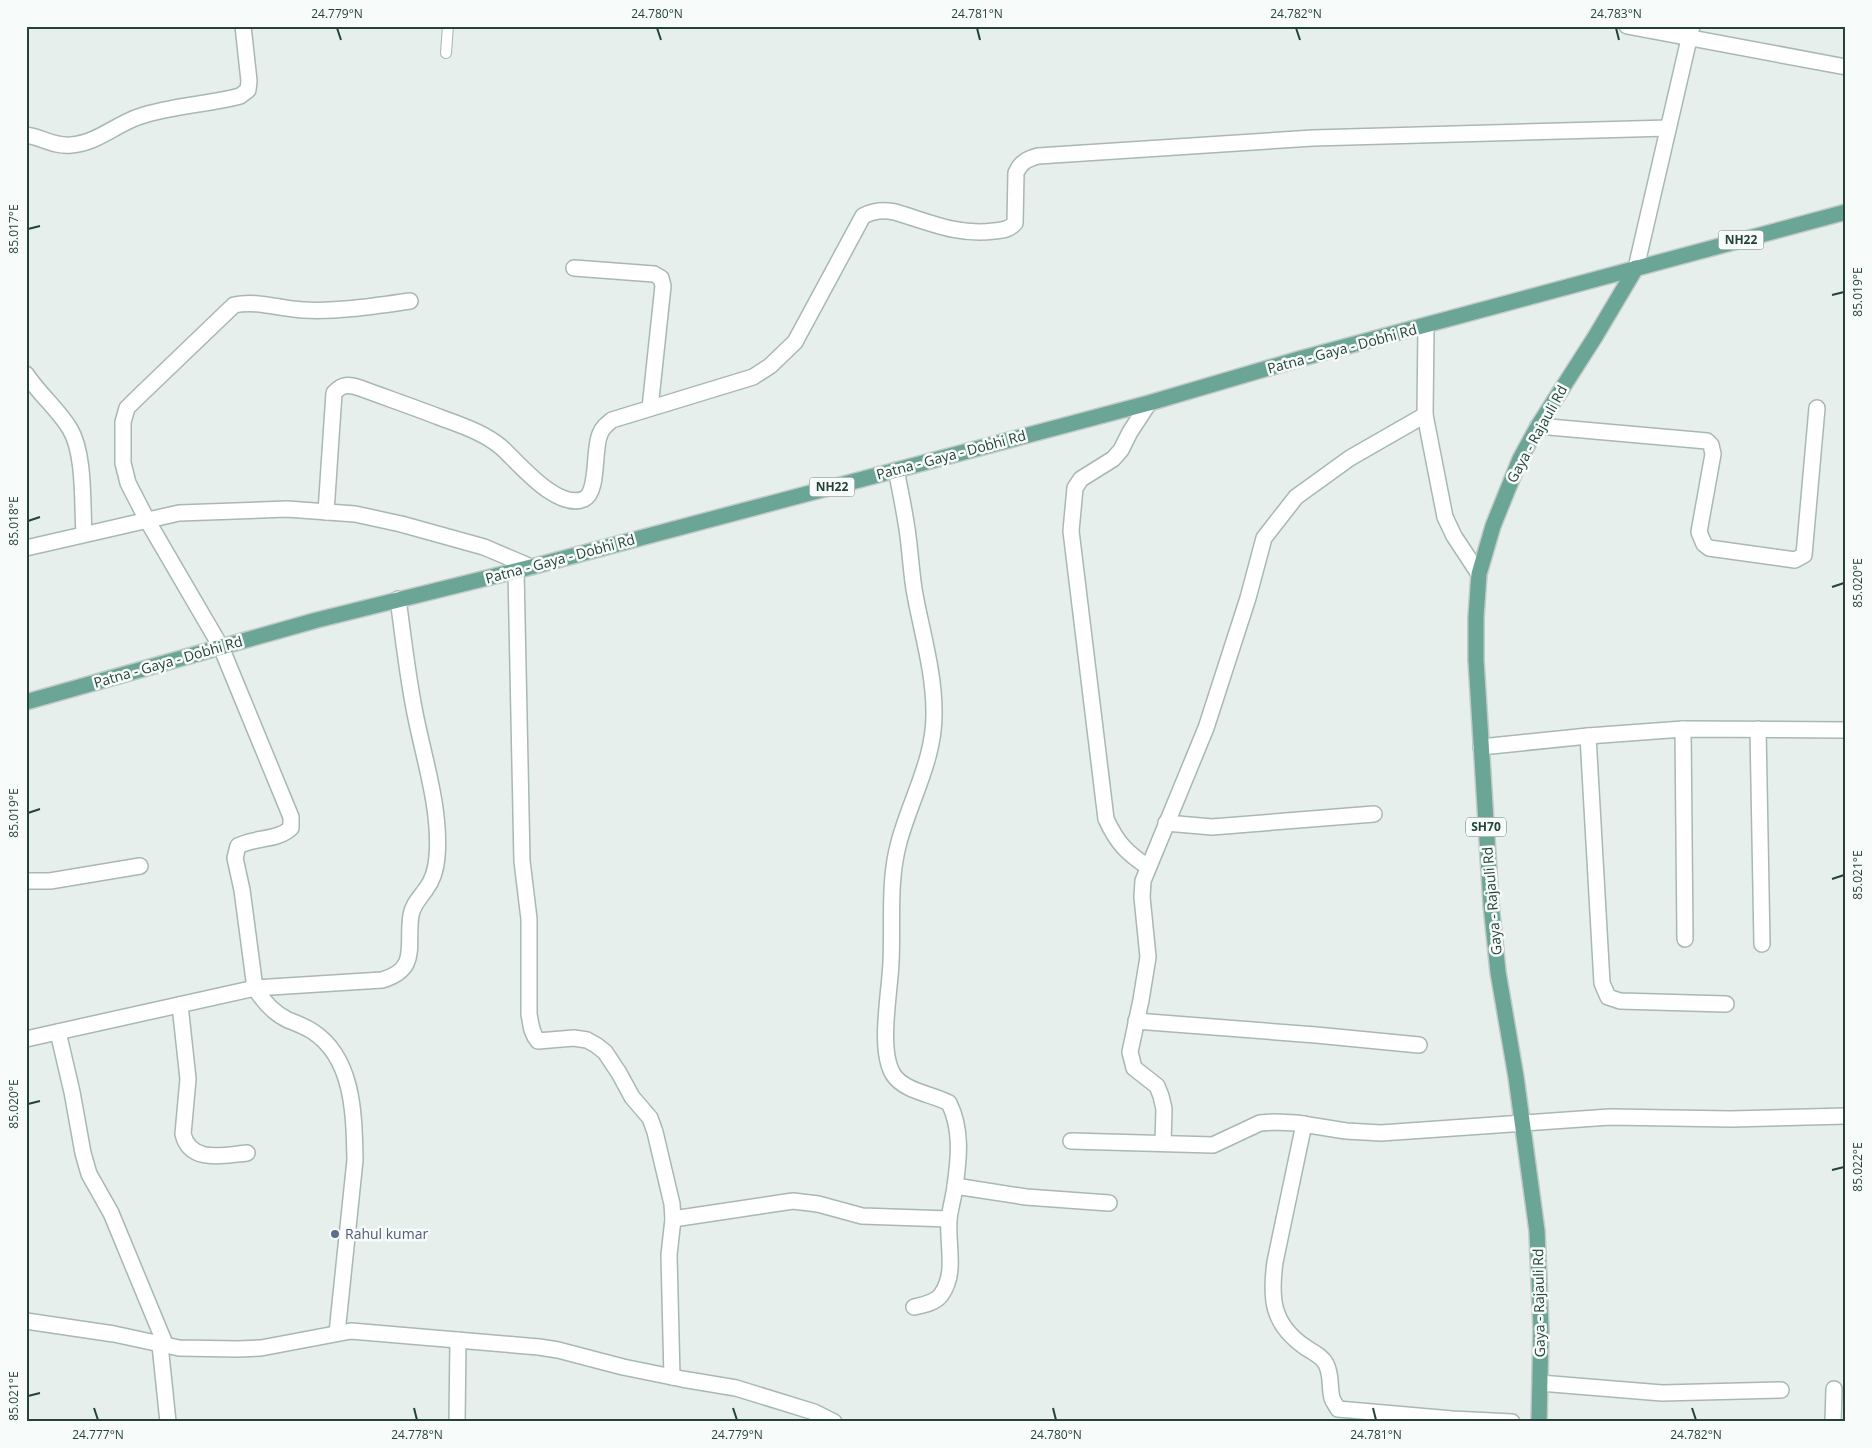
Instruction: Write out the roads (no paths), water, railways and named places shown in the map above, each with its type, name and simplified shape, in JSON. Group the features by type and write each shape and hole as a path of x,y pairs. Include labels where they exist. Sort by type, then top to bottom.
{"main road":[{"name":"Patna - Gaya - Dobhi Rd","path":"26,702 317,620 516,571 896,470 1846,212"},
{"name":"Gaya - Rajauli Rd","path":"1540,1422 1540,1294 1537,1231 1523,1124 1498,972 1491,904 1476,660 1476,617 1480,574 1493,526 1520,459 1538,426 1600,329 1636,268"}],"street":[{"path":"26,135 70,146 82,144 137,118 180,106 240,96 248,90 250,80 244,26"},
{"path":"1627,26 1690,32 1846,67"},
{"path":"1636,268 1690,32"},
{"path":"326,512 332,410 334,393 339,387 349,385 360,388 470,429 500,447 544,489 563,497 578,500 585,499 592,490 597,442 600,432 605,426 623,416 738,383 752,377 770,366 795,342 863,216 874,211 883,210 973,233 1012,227 1015,219 1016,173 1019,166 1029,158 1048,155 1313,138 1668,128"},
{"path":"574,268 654,274 661,278 663,286 650,408"},
{"path":"337,1333 355,1160 354,1134 347,1082 342,1064 332,1049 313,1031 286,1019 273,1010 263,1001 255,988 242,890 235,858 238,846 246,842 285,834 291,828 291,817 221,647 147,520 128,483 123,463 123,422 127,408 234,305 245,303 270,304 302,310 324,310 410,302"},
{"path":"1426,326 1425,415 1445,517 1454,536 1480,574"},
{"path":"26,374 70,430 76,443 80,461 84,533"},
{"path":"1148,867 1128,854 1119,844 1106,819 1071,531 1075,488 1081,479 1113,458 1121,450 1149,402"},
{"path":"1538,426 1707,441 1711,445 1713,454 1699,532 1704,544 1709,548 1795,560 1804,554 1817,408"},
{"path":"1163,1143 1164,1109 1161,1096 1157,1086 1134,1068 1130,1052 1148,957 1142,897 1143,881 1206,728 1248,598 1264,538 1296,497 1350,458 1425,415"},
{"path":"896,470 907,530 914,588 930,665 934,712 931,747 899,842 893,868 891,960 886,1032 887,1059 894,1075 904,1085 949,1103 955,1116 958,1138 955,1186 949,1219 950,1269 947,1284 940,1296 930,1303 914,1308"},
{"path":"26,548 84,533 180,513 287,509 362,515 440,534 491,549 531,567"},
{"path":"516,571 522,861 529,919 529,1014 531,1028 538,1041 574,1038 587,1040 605,1052 632,1097 650,1118 669,1188 674,1219 669,1255 672,1377"},
{"path":"26,1039 255,988 382,980 395,976 404,969 408,962 412,914 416,900 426,889 434,875 437,857 434,804 414,708 398,599"},
{"path":"1481,747 1682,729 1846,730"},
{"path":"1682,729 1684,939"},
{"path":"1758,729 1762,944"},
{"path":"1588,736 1602,984 1604,990 1608,997 1620,1001 1726,1004"},
{"path":"1166,823 1212,827 1374,814"},
{"path":"26,881 50,882 140,866"},
{"path":"180,1005 188,1079 183,1134 185,1142 189,1148 204,1155 247,1153"},
{"path":"1136,1022 1316,1035 1419,1045"},
{"path":"58,1032 89,1174 111,1213 163,1345 168,1422"},
{"path":"1071,1141 1213,1145 1260,1123 1274,1122 1304,1124 1346,1131 1381,1133 1610,1117 1731,1119 1846,1116"},
{"path":"1304,1124 1275,1262 1273,1276 1274,1305 1278,1320 1293,1339 1326,1362 1331,1381 1332,1398 1338,1408 1452,1419 1512,1422"},
{"path":"955,1186 1026,1197 1109,1204"},
{"path":"674,1219 793,1201 818,1204 862,1216 949,1219"},
{"path":"26,1321 114,1334 163,1345 238,1350 337,1333 368,1332 558,1350 624,1367 736,1388 814,1412 834,1422"},
{"path":"457,1422 458,1340"},
{"path":"1540,1383 1662,1393 1782,1390"},
{"path":"1833,1422 1834,1389"}],"lane":[{"path":"446,53 448,26"}],"place":[{"name":"Rahul kumar","path":"335,1234"}]}
